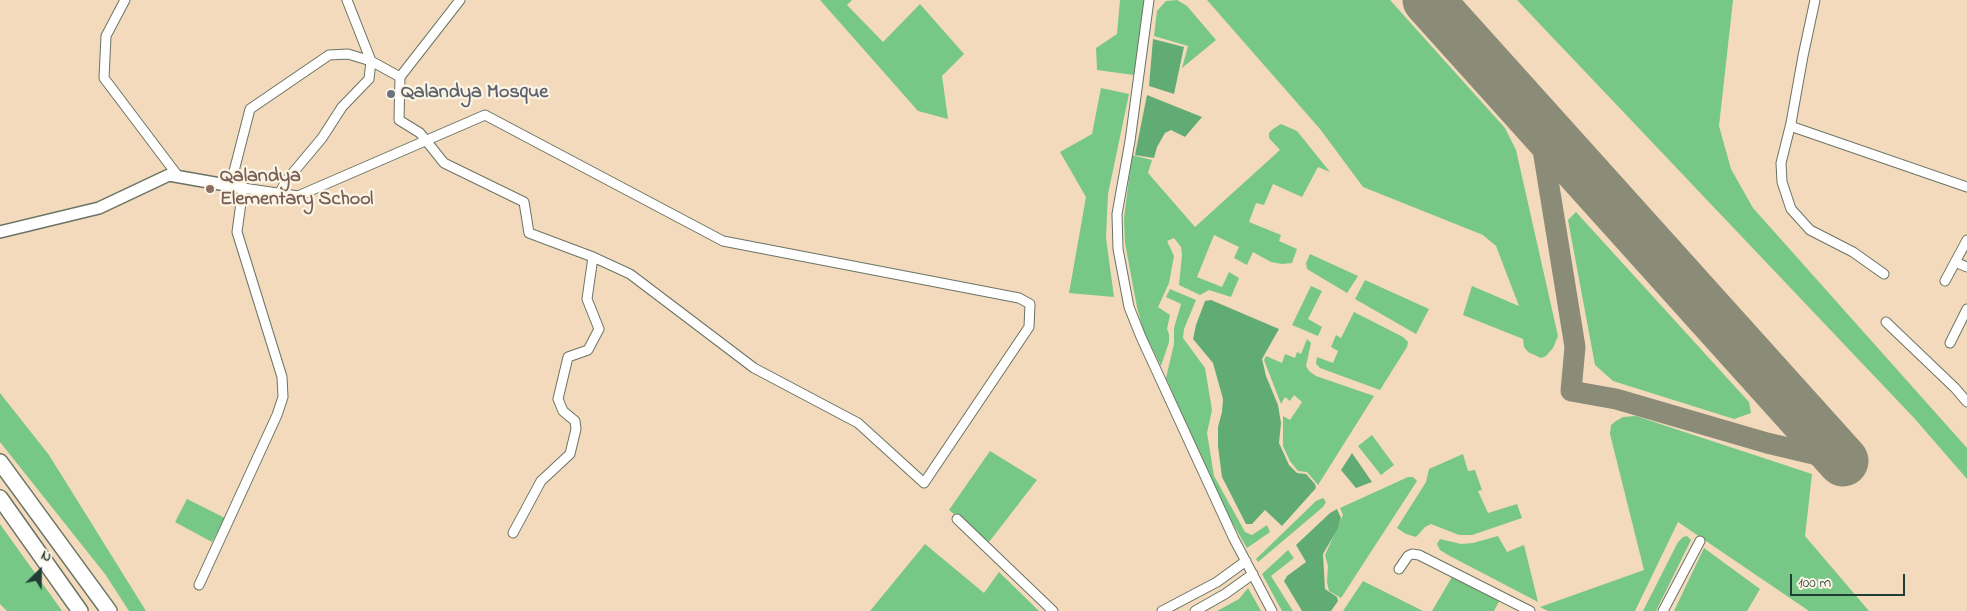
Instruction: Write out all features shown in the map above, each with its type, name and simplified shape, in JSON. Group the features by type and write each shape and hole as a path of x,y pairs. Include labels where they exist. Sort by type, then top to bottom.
{"highway":[{"path":"0,462 109,611"},
{"path":"0,498 80,611"}],"street":[{"path":"125,0 106,36 104,78 178,176"},
{"path":"279,194 286,181 322,138 342,107 369,79 370,61 348,0"},
{"path":"0,232 99,208 169,175 239,188 298,196 427,141 485,115 723,241 1019,298 1030,304 1030,327 924,483 858,423 754,368 630,274 593,257 529,233 524,202 444,163 427,141 420,132 399,120 400,77 460,0"},
{"path":"1149,0 1130,141 1117,214 1118,249 1129,307 1234,539 1272,611"},
{"path":"1815,0 1781,163 1782,182 1791,209 1810,230 1853,252 1884,274"},
{"path":"199,585 283,397 282,377 237,232 239,188 233,175 250,109 329,55 348,54 370,61 400,77"},
{"path":"1790,123 1793,127 1800,130 1967,187"},
{"path":"1945,280 1967,240"},
{"path":"513,533 541,482 570,454 576,429 575,421 563,412 558,398 568,357 588,350 599,329 587,299 593,257"},
{"path":"1955,262 1967,267"},
{"path":"1950,343 1966,314"},
{"path":"1886,322 1955,388 1967,402"},
{"path":"957,518 1053,611"},
{"path":"1664,611 1700,540"},
{"path":"1399,569 1408,556 1412,554 1419,555 1530,611"},
{"path":"1162,611 1217,582 1246,562"},
{"path":"1195,611 1225,594 1253,574"}],"green space":[{"path":"820,0 852,0 847,5 883,42 920,4 964,54 942,76 948,119 918,111"},
{"path":"1120,0 1144,0 1134,75 1097,70 1096,48 1117,34"},
{"path":"1177,0 1187,6 1216,40 1182,68 1188,46 1154,36 1157,11 1166,1"},
{"path":"1207,0 1390,0 1505,128 1516,150 1558,336 1553,348 1546,356 1541,358 1528,352 1524,347 1523,339 1463,315 1472,286 1519,306 1496,246 1483,235 1363,187 1320,129"},
{"path":"1517,0 1733,0 1719,126 1731,169 1753,208 1967,448 1967,479 1915,419"},
{"path":"1153,39 1184,47 1174,94 1149,86"},
{"path":"1101,88 1129,94 1108,194 1106,238 1114,297 1069,293 1086,197 1060,152 1092,134"},
{"path":"1147,95 1202,117 1185,137 1171,130 1165,133 1157,147 1154,158 1135,155"},
{"path":"1281,124 1297,131 1330,172 1318,167 1302,197 1273,184 1264,205 1256,203 1249,222 1281,235 1279,241 1297,249 1292,263 1271,262 1253,252 1247,265 1234,258 1239,247 1214,235 1197,277 1222,287 1229,272 1239,278 1231,297 1209,290 1200,295 1179,285 1181,247 1174,238 1167,241 1174,256 1169,283 1158,307 1170,315 1167,329 1169,342 1161,366 1143,330 1125,243 1124,218 1132,155 1152,160 1148,173 1195,227 1280,150 1269,138 1269,133"},
{"path":"1576,212 1749,402 1751,413 1734,419 1613,381 1595,365 1568,220"},
{"path":"1310,254 1358,276 1347,293 1307,269 1306,263"},
{"path":"1365,280 1429,309 1416,334 1355,299"},
{"path":"1311,286 1322,291 1308,319 1322,327 1318,336 1292,325"},
{"path":"1170,289 1196,300 1184,329 1183,338 1205,368 1212,410 1207,433 1214,476 1245,532 1252,535 1267,525 1270,532 1247,548 1218,498 1166,378 1174,344 1174,328 1181,304 1166,297"},
{"path":"1211,300 1279,329 1262,359 1266,376 1278,405 1281,423 1279,443 1289,465 1297,473 1306,474 1315,484 1316,488 1282,526 1265,510 1252,524 1246,524 1222,477 1218,446 1218,427 1223,399 1213,363 1193,339 1205,301"},
{"path":"1354,312 1403,337 1408,342 1407,347 1380,390 1320,368 1316,364 1317,357 1333,363 1338,351 1331,347 1336,335 1341,338"},
{"path":"1307,339 1311,343 1306,366 1309,371 1316,376 1374,396 1318,485 1307,472 1298,471 1290,461 1283,446 1283,416 1290,420 1302,402 1294,395 1290,401 1285,397 1281,404 1264,360 1266,356 1282,363 1285,354 1295,358 1297,352 1301,354"},
{"path":"0,393 49,455 146,611 129,611 105,574 0,442"},
{"path":"1636,416 1812,474 1805,536 1869,611 1809,611 1678,522 1635,611 1548,611 1540,607 1644,570 1610,434 1611,425 1616,421 1623,417"},
{"path":"1372,435 1394,465 1381,475 1358,446"},
{"path":"990,451 1037,480 989,542 949,510"},
{"path":"1352,453 1372,482 1356,488 1341,470"},
{"path":"1463,454 1468,471 1475,470 1482,490 1478,491 1488,513 1517,504 1522,518 1472,535 1459,535 1431,524 1425,527 1416,537 1406,534 1397,528 1426,482 1429,469"},
{"path":"1408,477 1413,477 1417,481 1341,598 1329,591 1327,582 1328,566 1325,555 1343,515 1340,508"},
{"path":"1323,498 1326,502 1323,507 1258,562 1256,559 1258,557 1316,501"},
{"path":"187,499 225,518 212,542 175,522"},
{"path":"1337,509 1341,518 1337,530 1323,554 1325,589 1337,597 1338,601 1331,611 1302,611 1284,581 1287,576 1306,562 1296,545 1330,513"},
{"path":"0,524 62,611 7,611 0,604"},
{"path":"1498,536 1507,552 1524,545 1538,602 1448,555 1440,550 1437,544 1440,539 1461,544 1473,543"},
{"path":"1687,536 1691,540 1656,611 1643,611 1678,542"},
{"path":"925,544 984,593 999,572 1039,611 870,611"},
{"path":"1704,548 1760,589 1747,611 1674,611"},
{"path":"1288,550 1294,558 1271,576 1293,611 1282,611 1262,574"},
{"path":"1452,577 1501,598 1494,611 1432,611"},
{"path":"1363,581 1423,611 1343,611"},
{"path":"1248,588 1261,611 1217,611 1239,599"}],"taxiway":[{"path":"1539,125 1575,347 1571,391 1616,399 1767,443 1843,461"}],"runway":[{"path":"1428,0 1843,461"}],"place":[{"name":"Qalandya Mosque","path":"391,94"},
{"name":"Qalandya Elementary School","path":"210,189"}]}
